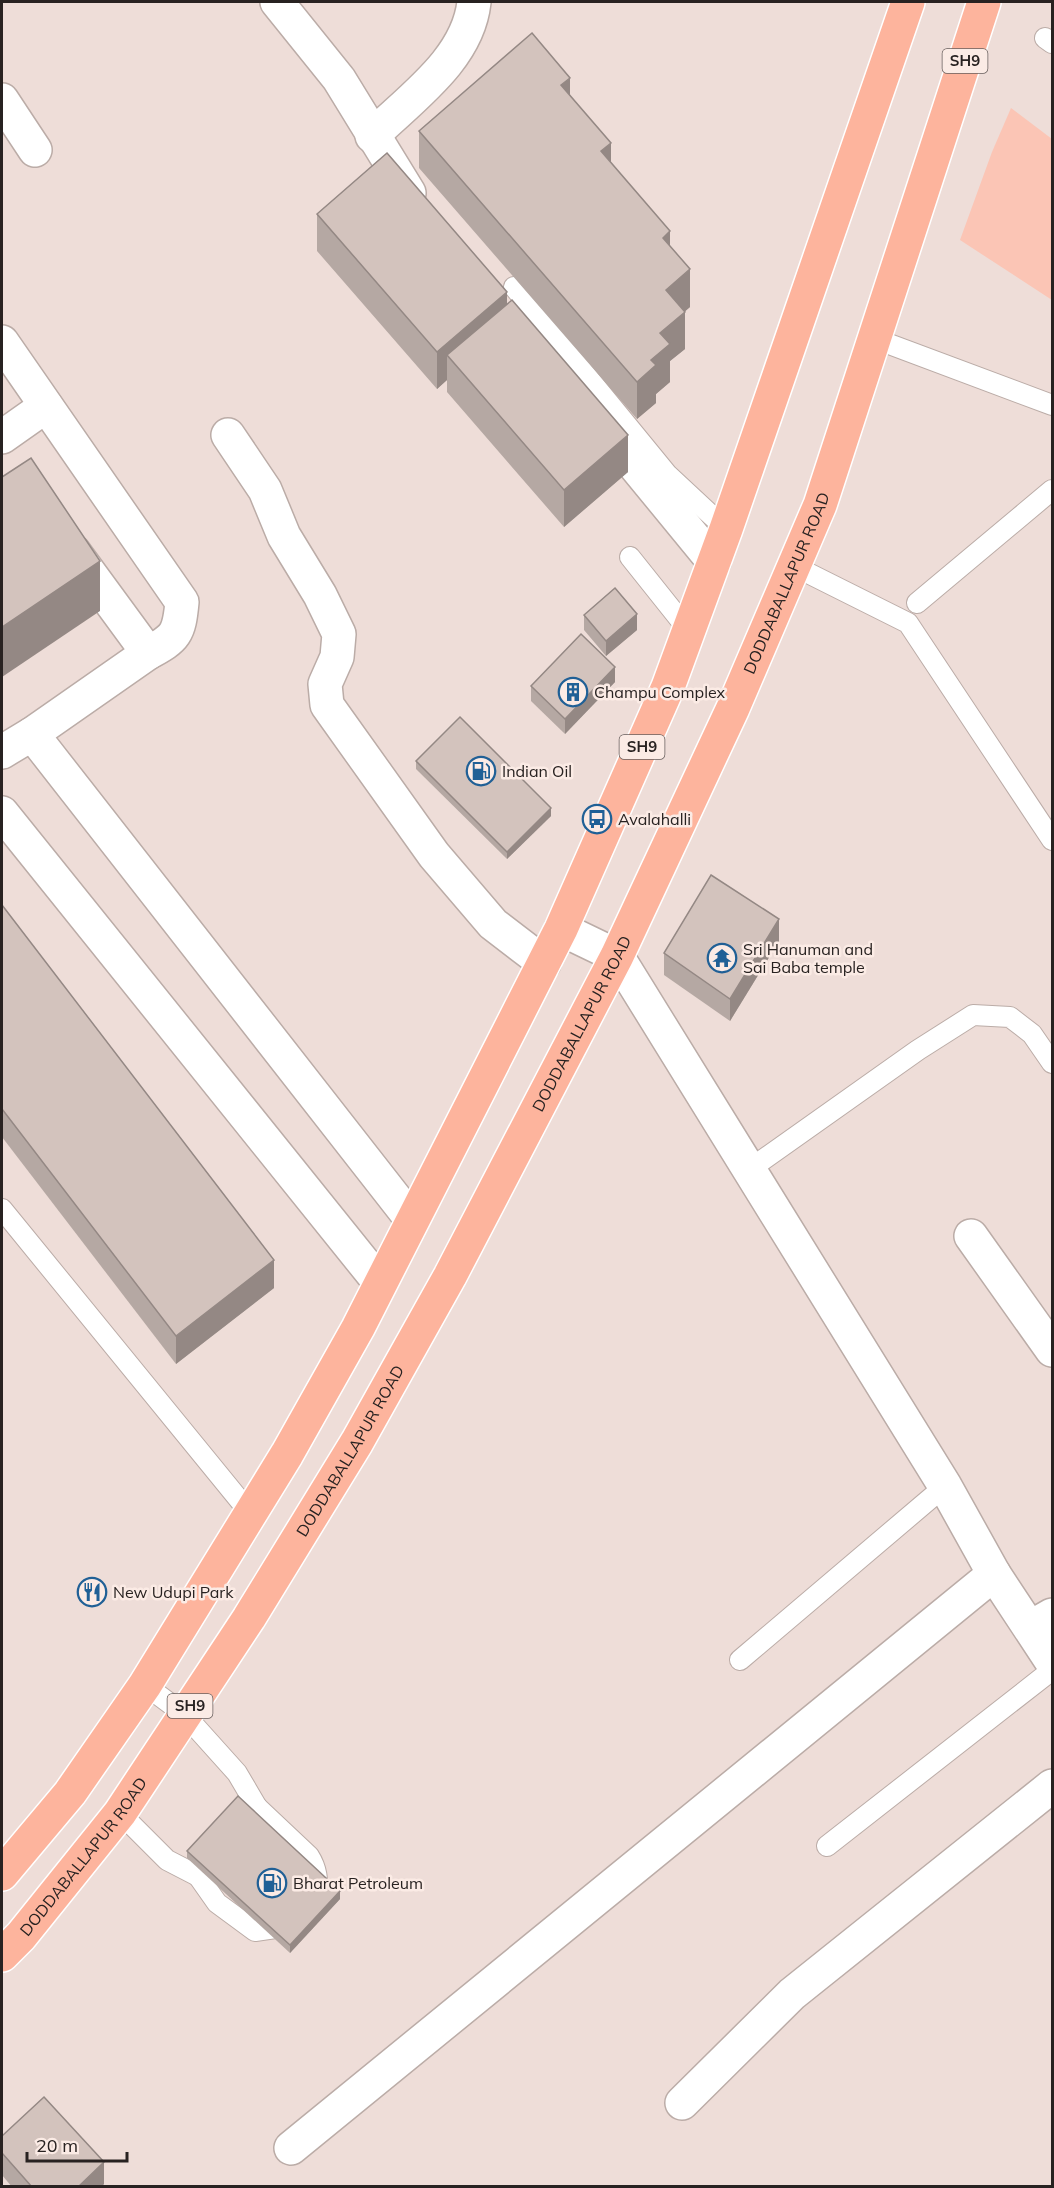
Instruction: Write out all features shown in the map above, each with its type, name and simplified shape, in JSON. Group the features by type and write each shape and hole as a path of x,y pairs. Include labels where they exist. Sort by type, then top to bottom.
{"main road":[{"name":"SH9","path":"2,1874 70,1794 145,1684 286,1454 380,1283 561,929 668,687 689,631 908,2"},
{"name":"DODDABALLAPUR ROAD","path":"2,1955 21,1936 120,1813 249,1618 357,1442 461,1256 617,956 733,708 820,505 984,2"}],"street":[{"path":"277,2 339,79 399,181 429,217"},
{"path":"372,136 452,58 472,20 474,2"},
{"path":"2,100 35,150"},
{"path":"482,281 714,561"},
{"path":"2,342 182,602 180,626 172,639 2,752"},
{"path":"2,437 46,406"},
{"path":"228,435 265,490 284,536 320,595 339,634 337,657 324,684 327,705 434,855 493,924 544,963"},
{"path":"57,529 148,653"},
{"path":"32,734 412,1220"},
{"path":"2,813 380,1283"},
{"path":"561,929 617,956 945,1486 994,1574 1042,1621 1053,1662"},
{"path":"971,1236 1053,1350"},
{"path":"291,2148 994,1574"},
{"path":"682,2103 792,1994 1053,1786"}],"lane":[{"path":"514,287 667,474 726,529"},
{"path":"873,338 1053,405"},
{"path":"917,603 1053,490"},
{"path":"630,557 689,631"},
{"path":"794,566 908,623 1053,840"},
{"path":"750,1169 918,1050 973,1015 1010,1017 1032,1034 1053,1063"},
{"path":"2,1209 250,1513"},
{"path":"740,1660 945,1486"},
{"path":"827,1846 1053,1670"},
{"path":"120,1813 167,1860 198,1876 217,1903 255,1931 286,1928 303,1911 317,1889 315,1866 309,1856 257,1807 237,1773 184,1714 145,1684"},
{"path":"198,1876 222,1871 257,1831 257,1807"}],"shaded area":[{"path":"1011,108 1052,139 1052,300 960,240 992,152"}],"building":[{"path":"532,33 570,78 561,85 611,143 601,151 670,231 663,238 690,269 666,290 685,312 660,333 670,344 651,360 656,365 637,382 419,131"},
{"path":"387,153 507,292 437,352 317,214"},
{"path":"512,300 628,435 564,490 447,355"},
{"path":"31,458 100,561 2,627 2,477"},
{"path":"615,588 637,614 606,641 584,615"},
{"name":"Champu Complex","path":"581,634 615,667 565,719 531,686"},
{"path":"460,717 551,808 507,852 416,761"},
{"name":"Sri Hanuman and Sai Baba temple","path":"711,875 779,919 730,999 664,953"},
{"path":"2,905 274,1260 176,1336 2,1109"},
{"path":"238,1796 340,1891 290,1945 187,1851"},
{"path":"44,2097 104,2162 78,2187 32,2187 2,2153 2,2136"}],"place":[{"name":"Champu Complex","path":"573,692"},
{"name":"Indian Oil","path":"481,771"},
{"name":"Avalahalli","path":"597,819"},
{"name":"Sri Hanuman and Sai Baba temple","path":"722,958"},
{"name":"New Udupi Park","path":"92,1592"},
{"name":"Bharat Petroleum","path":"272,1883"}]}
